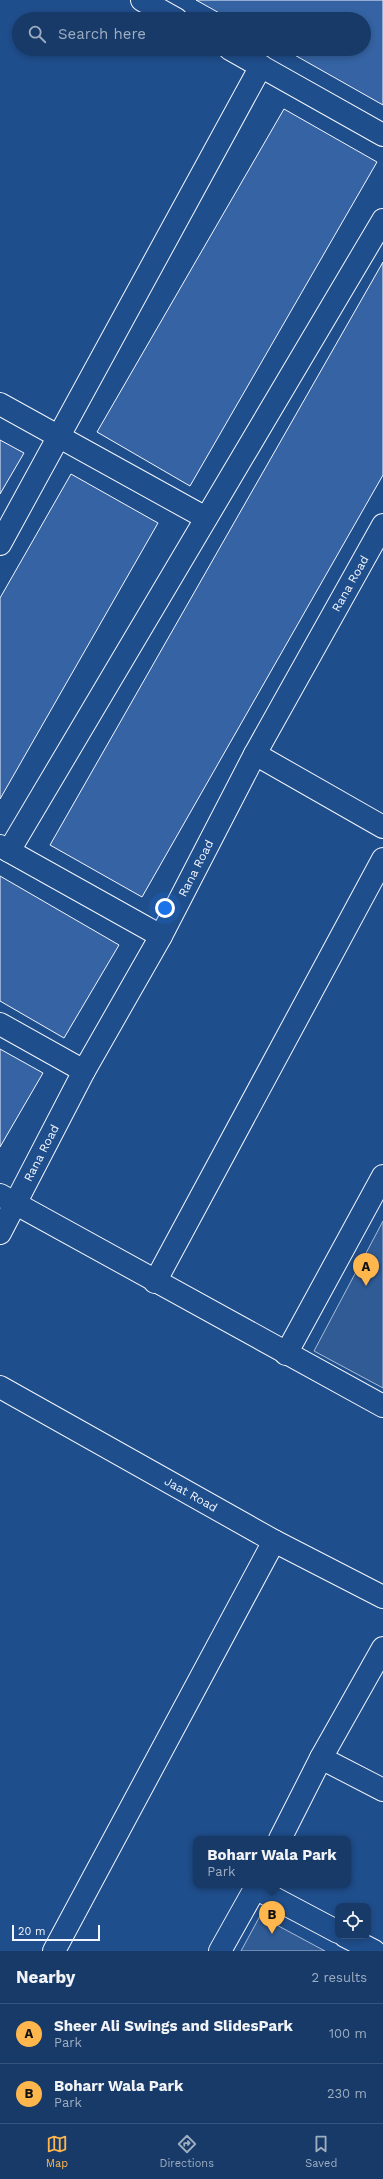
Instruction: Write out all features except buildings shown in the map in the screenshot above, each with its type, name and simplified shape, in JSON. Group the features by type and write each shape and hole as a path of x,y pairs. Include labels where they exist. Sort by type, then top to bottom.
{"street":[{"path":"142,0 163,12"},
{"path":"242,56 383,135"},
{"path":"0,544 260,66"},
{"path":"161,936 4,848 206,518 383,220"},
{"path":"0,404 58,438 206,518"},
{"name":"Rana Road","path":"0,1233 8,1200 161,936 255,754 383,526"},
{"path":"255,754 383,827"},
{"path":"155,1282 383,859"},
{"path":"0,1024 84,1071"},
{"path":"286,1354 383,1176"},
{"path":"8,1200 383,1406"},
{"name":"Jaat Road","path":"0,1387 274,1541 383,1597"},
{"path":"54,1951 274,1541"},
{"path":"282,1836 321,1758 383,1648"},
{"path":"321,1758 383,1790"},
{"path":"220,1951 255,1888"},
{"path":"258,1888 335,1930"},
{"path":"351,1939 374,1951"}],"shaded area":[{"path":"383,1221 383,1388 314,1351"},
{"path":"260,1916 325,1951 241,1951"}],"place":[{"name":"Sheer Ali Swings and SlidesPark","path":"366,1286"},
{"name":"Boharr Wala Park","path":"272,1934"}]}
